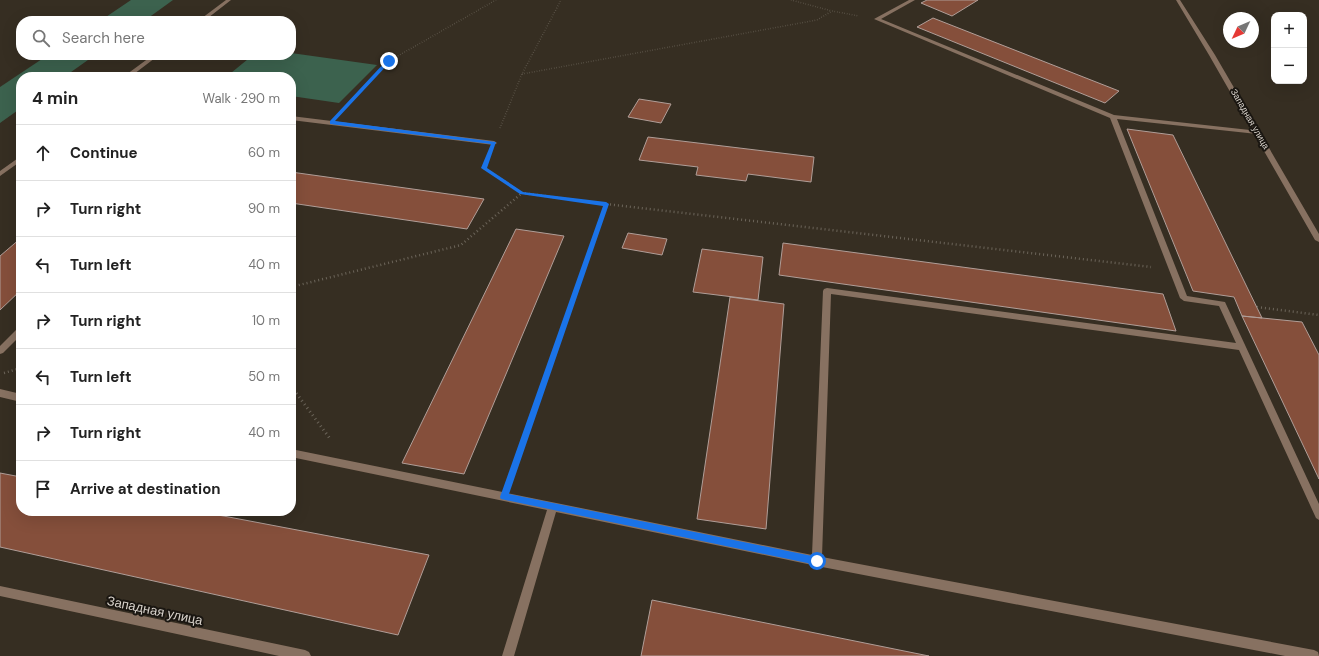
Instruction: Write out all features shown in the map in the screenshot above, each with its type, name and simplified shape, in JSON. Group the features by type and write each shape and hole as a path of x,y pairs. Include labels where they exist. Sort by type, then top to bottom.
{"street":[{"path":"208,16 229,0"},
{"path":"877,20 913,0"},
{"name":"Западная улица","path":"1178,0 1212,55 1319,240"},
{"path":"877,20 1113,117 1257,132"},
{"path":"133,72 149,60"},
{"path":"1113,117 1184,298 1222,304 1319,515"},
{"path":"296,118 494,143"},
{"path":"0,174 16,162"},
{"path":"817,561 827,291 1242,347"},
{"path":"0,351 16,335"},
{"path":"0,393 16,397"},
{"path":"296,454 817,561 1314,656"},
{"path":"508,656 553,507"},
{"name":"Западная улица","path":"0,591 305,656"}],"path":[{"path":"331,122 389,61 496,0"},
{"path":"561,0 522,74 484,168 522,193 1173,270"},
{"path":"791,0 832,11 877,20"},
{"path":"522,74 817,20 832,11"},
{"path":"296,286 461,244 522,193"},
{"path":"504,497 606,204"},
{"path":"1257,307 1319,315"},
{"path":"0,375 16,370"},
{"path":"296,393 349,465"}],"green space":[{"path":"131,0 173,0 151,16 107,16"},
{"path":"296,54 377,65 339,103 296,97 296,72 232,72 247,60 296,60"},
{"path":"40,60 88,60 71,72 22,72"},
{"path":"16,76 16,112 0,123 0,87"}],"building":[{"path":"927,0 978,0 952,16 921,3"},
{"path":"933,18 1119,91 1105,103 917,27"},
{"path":"639,99 671,104 661,123 628,117"},
{"path":"1127,129 1173,135 1262,318 1242,316 1234,297 1193,291"},
{"path":"648,137 814,157 811,182 748,174 746,181 696,175 698,167 639,160"},
{"path":"296,173 484,199 467,229 296,204"},
{"path":"516,229 564,236 464,474 402,463"},
{"path":"628,233 667,239 662,255 622,248"},
{"path":"16,242 16,295 0,310 0,256"},
{"path":"783,243 1163,294 1176,331 779,275"},
{"path":"702,249 763,257 758,300 693,292"},
{"path":"730,297 784,304 766,529 697,519"},
{"path":"1242,316 1302,322 1319,355 1319,479"},
{"path":"0,473 16,476 16,516 223,516 429,555 398,635 0,547"},
{"path":"652,600 929,656 641,656"}],"route":[{"path":"389,61 331,122 494,143 484,168 522,193 606,204 504,497 817,561"}]}
